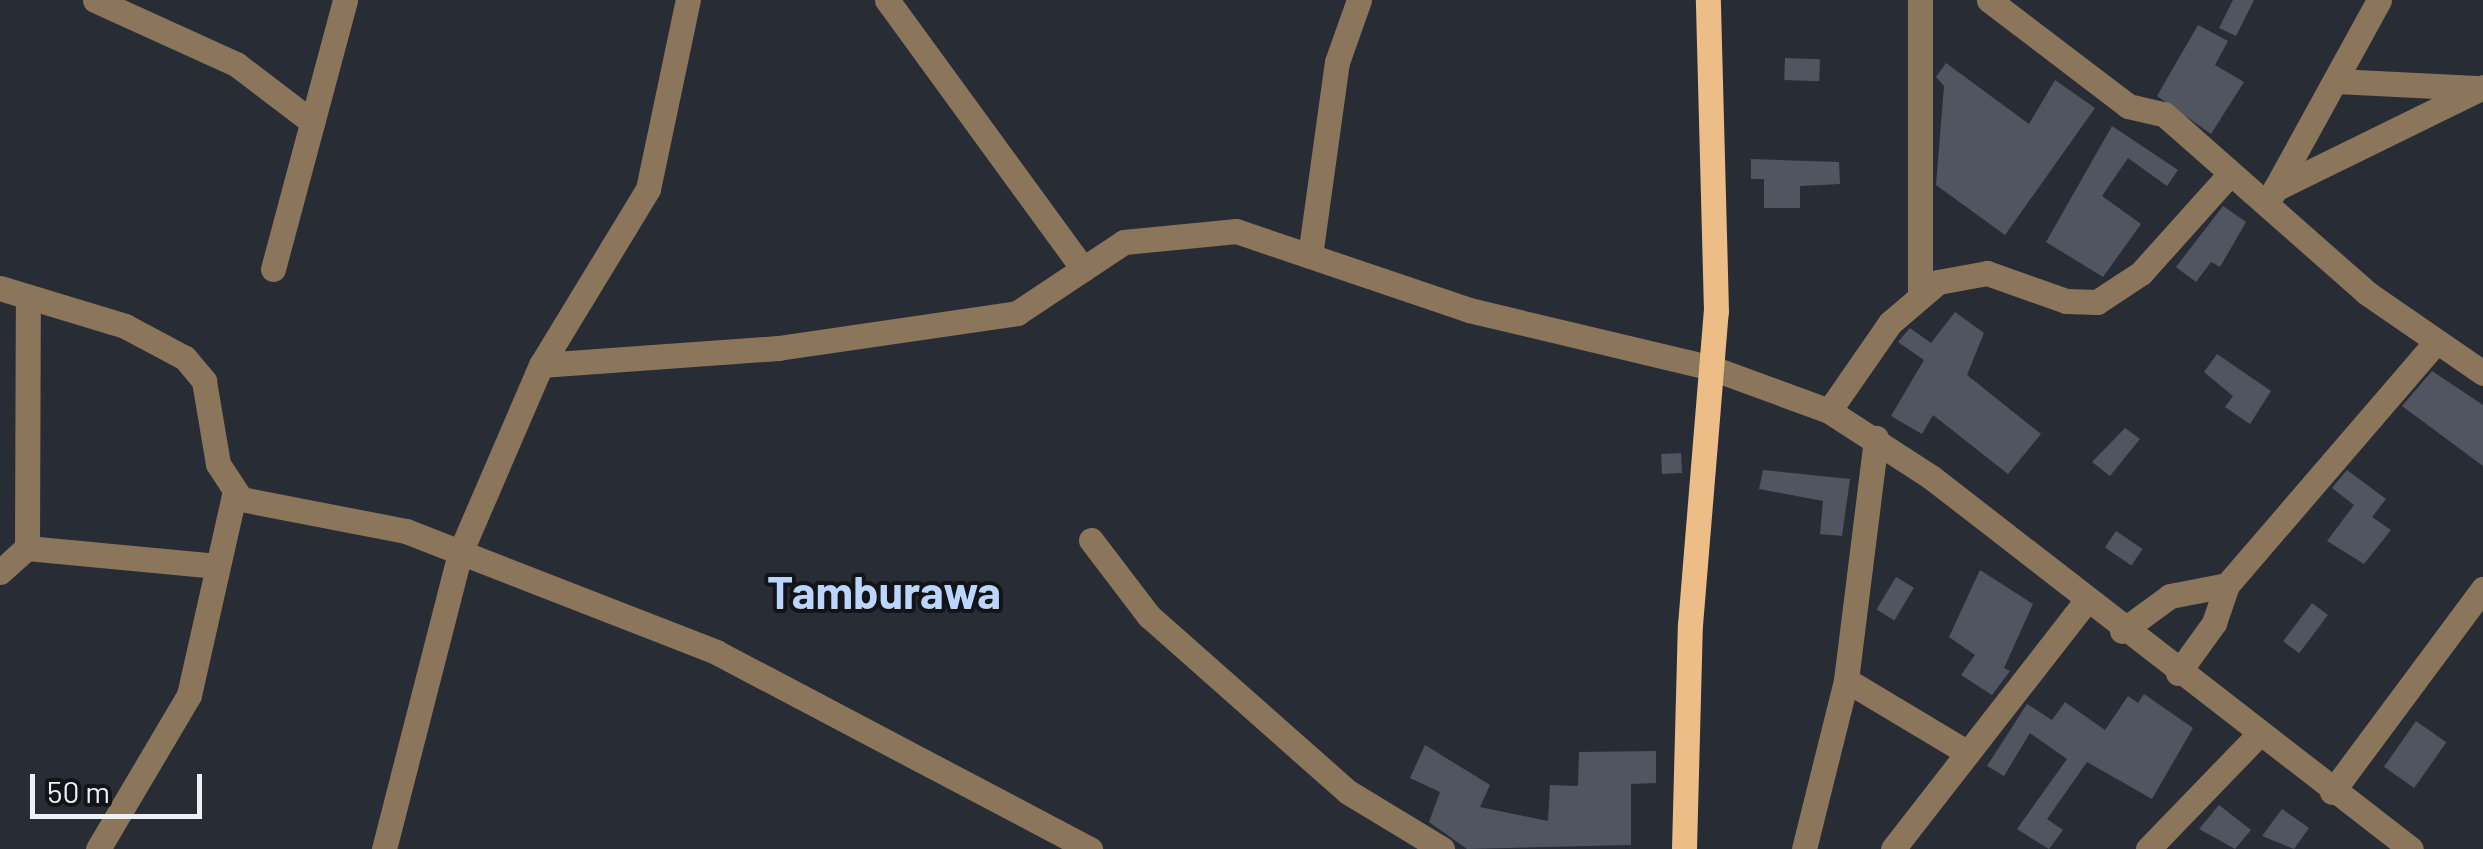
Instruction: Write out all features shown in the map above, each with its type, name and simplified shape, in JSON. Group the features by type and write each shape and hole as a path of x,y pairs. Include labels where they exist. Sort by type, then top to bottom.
{"main road":[{"path":"1684,849 1709,367 1716,311 1708,0"}],"street":[{"path":"95,0 236,64 312,122"},
{"path":"273,270 345,0"},
{"path":"384,849 460,552 541,366 648,189 688,0"},
{"path":"887,0 1083,270"},
{"path":"1310,256 1336,62 1360,0"},
{"path":"1920,0 1920,295"},
{"path":"1989,0 2128,106 2164,114 2228,176 2271,195 2435,343 2483,373"},
{"path":"2271,195 2378,0"},
{"path":"2336,81 2482,88"},
{"path":"2271,195 2482,88"},
{"path":"1829,412 1920,295 1988,273 2066,302 2097,302 2141,273 2228,176"},
{"path":"541,366 778,348 1017,313 1124,242 1236,231 1469,310 1709,367 1829,412 1876,438 2258,736 2411,849"},
{"path":"0,288 125,326 185,358 204,382 218,464 234,495 188,695 98,849"},
{"path":"0,572 26,548 28,299"},
{"path":"2178,673 2214,623 2227,585 2435,343"},
{"path":"1804,849 1846,680 1876,438"},
{"path":"234,495 406,531 716,652 1090,849"},
{"path":"1091,540 1149,616 1334,780 1442,849"},
{"path":"26,548 216,566"},
{"path":"2122,630 2170,596 2227,585"},
{"path":"2332,792 2483,589"},
{"path":"1893,849 2085,602"},
{"path":"1846,680 1968,753"},
{"path":"2148,849 2258,736"}],"building":[{"path":"2233,0 2254,0 2236,36 2219,28"},
{"path":"2198,25 2228,41 2215,65 2244,82 2211,134 2157,96"},
{"path":"1785,58 1820,59 1819,81 1784,80"},
{"path":"1946,63 2029,124 2055,80 2095,108 2005,235 1936,185 1944,86 1936,77"},
{"path":"2112,126 2178,170 2167,186 2128,158 2102,196 2141,224 2103,277 2046,242"},
{"path":"1751,159 1839,162 1840,184 1800,186 1800,208 1764,208 1764,179 1751,179"},
{"path":"2223,206 2246,222 2220,267 2211,262 2196,282 2176,267"},
{"path":"1955,312 1984,333 1967,375 2041,434 2008,474 1933,415 1922,434 1891,416 1924,360 1898,342 1910,328 1931,343"},
{"path":"2217,354 2271,391 2250,424 2225,407 2233,396 2204,372"},
{"path":"2432,371 2483,405 2483,466 2402,406"},
{"path":"2125,428 2140,439 2110,476 2092,462"},
{"path":"1681,453 1682,473 1662,474 1661,454"},
{"path":"1763,470 1850,479 1842,536 1820,534 1823,501 1759,489"},
{"path":"2347,470 2386,499 2372,517 2391,530 2364,564 2327,541 2354,505 2332,488"},
{"path":"2116,531 2143,549 2131,565 2105,548"},
{"path":"1980,570 2033,604 2004,668 2010,671 1992,695 1961,675 1975,655 1949,637"},
{"path":"1896,577 1914,588 1894,620 1876,610"},
{"path":"2312,603 2328,615 2299,653 2283,641"},
{"path":"2144,694 2193,728 2152,799 2087,762 2047,819 2063,830 2049,849 2017,829 2067,759 2030,733 2004,776 1987,766 2027,704 2052,720 2065,702 2105,730 2128,696 2138,703"},
{"path":"2416,721 2446,742 2414,788 2384,767"},
{"path":"1425,745 1490,785 1480,807 1548,821 1550,785 1578,786 1579,752 1656,751 1656,783 1631,784 1631,845 1467,849 1429,822 1440,792 1410,778"},
{"path":"2219,805 2251,830 2235,849 2199,829"},
{"path":"2282,809 2309,828 2294,849 2262,836"}],"district":[{"name":"Tamburawa","path":"884,592"}]}
